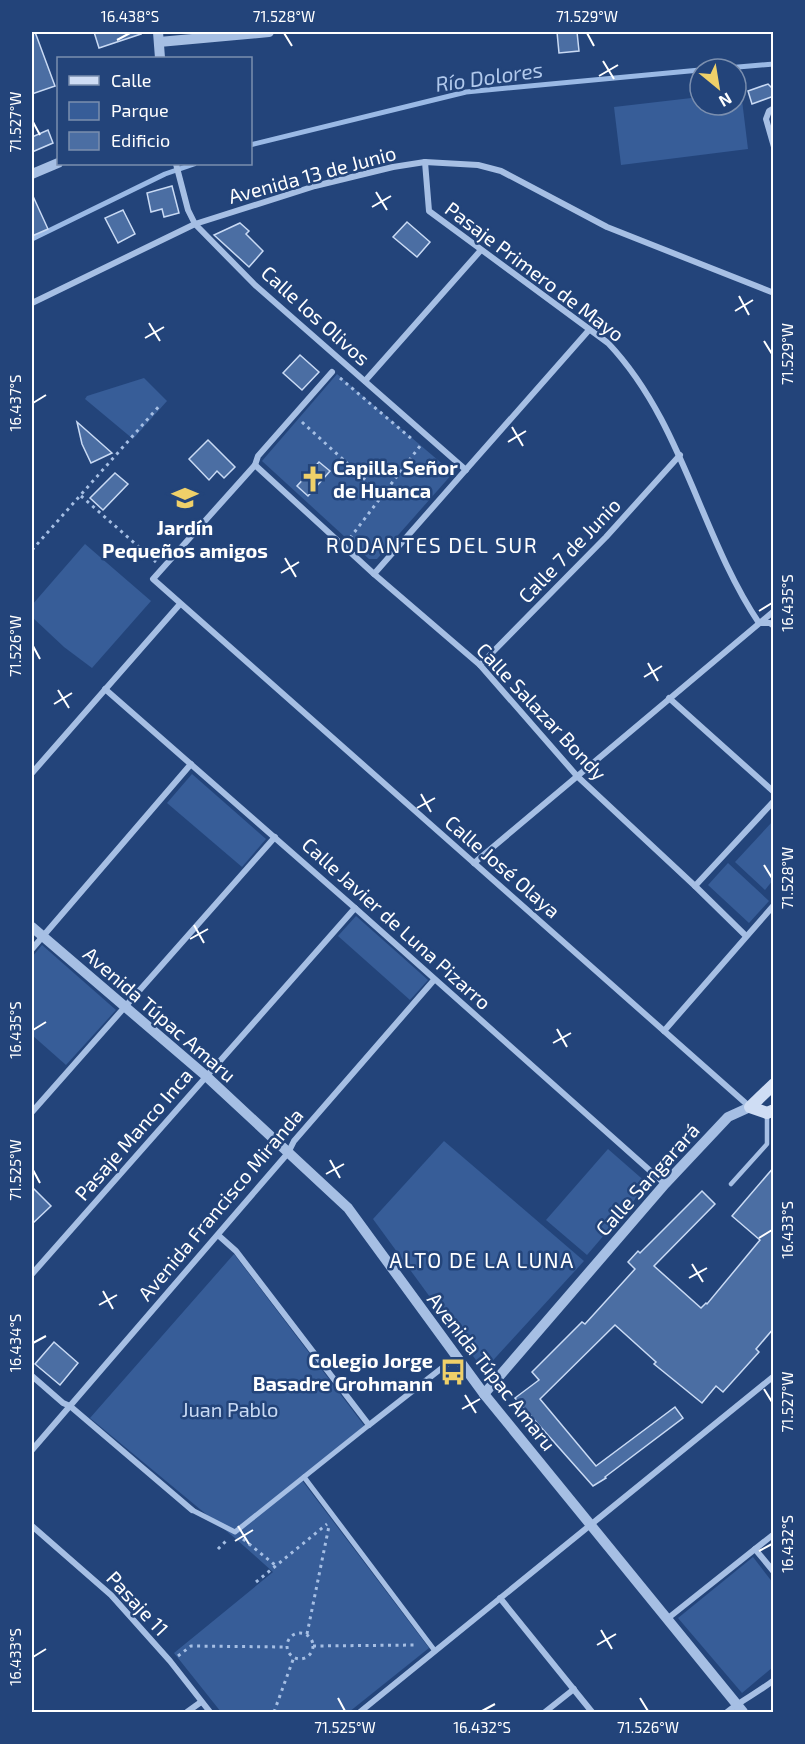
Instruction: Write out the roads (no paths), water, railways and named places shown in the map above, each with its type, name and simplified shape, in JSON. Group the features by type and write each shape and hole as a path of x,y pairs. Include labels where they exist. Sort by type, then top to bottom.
{"main road":[{"path":"750,1107 774,1084"},
{"path":"750,1107 770,1112"}],"street":[{"path":"160,57 158,37 269,32"},
{"path":"774,108 769,111 766,119 774,147"},
{"name":"Avenida 13 de Junio","path":"32,303 195,224 315,186 393,167 425,162 478,165 501,171 607,227 774,293"},
{"name":"Pasaje Primero de Mayo","path":"425,162 429,211 608,343 628,367 645,391 680,455 739,591 759,623"},
{"path":"32,174 57,163"},
{"name":"Calle los Olivos","path":"176,165 188,210 195,224 255,285 466,470"},
{"path":"365,381 481,250"},
{"path":"374,574 589,330"},
{"path":"255,465 258,456 334,374"},
{"name":"Calle 7 de Junio","path":"480,665 606,537 680,455"},
{"name":"Calle José Olaya","path":"255,465 153,579 750,1107"},
{"name":"Calle Salazar Bondy","path":"255,465 374,574 480,665 577,776 746,936"},
{"path":"32,773 180,604"},
{"path":"474,862 774,611"},
{"path":"759,623 770,622 774,626"},
{"name":"Calle Javier de Luna Pizarro","path":"105,689 356,908 664,1184"},
{"path":"669,698 774,792"},
{"path":"32,949 191,764"},
{"path":"695,886 774,801"},
{"path":"32,1112 275,837"},
{"path":"664,1030 774,905"},
{"name":"Pasaje Manco Inca","path":"32,1274 356,908"},
{"name":"Avenida Túpac Amaru","path":"32,927 206,1076 348,1209 484,1394 740,1708"},
{"name":"Avenida Francisco Miranda","path":"32,1450 434,980"},
{"name":"Calle Sangarará","path":"484,1394 664,1184 728,1117 750,1107"},
{"path":"218,1235 236,1251 369,1425"},
{"path":"32,1376 192,1510 235,1532 456,1357"},
{"path":"360,1713 774,1376"},
{"path":"304,1478 435,1651"},
{"name":"Pasaje 11","path":"32,1526 111,1594 170,1661 210,1713"},
{"path":"667,1619 774,1534"},
{"path":"755,1549 774,1572"},
{"path":"500,1598 592,1713"},
{"path":"727,1713 740,1708 774,1680"},
{"path":"545,1713 574,1689"},
{"path":"188,1713 201,1702"}],"lane":[{"path":"731,1184 767,1144 770,1112"}],"waterway":[{"name":"Río Dolores","path":"748,66 774,64"},
{"name":"Río Dolores","path":"252,145 466,92 688,71"},
{"name":"Río Dolores","path":"32,239 165,174 191,165"}],"place":[{"name":"Capilla Señor de Huanca","path":"313,479"},
{"name":"Jardín Pequeños amigos","path":"185,498"},
{"name":"Colegio Jorge Basadre Grohmann","path":"453,1372"}],"district":[{"name":"RODANTES DEL SUR","path":"432,544"},
{"name":"ALTO DE LA LUNA","path":"482,1259"}],"park label":[{"name":"Juan Pablo","path":"230,1409"}]}
